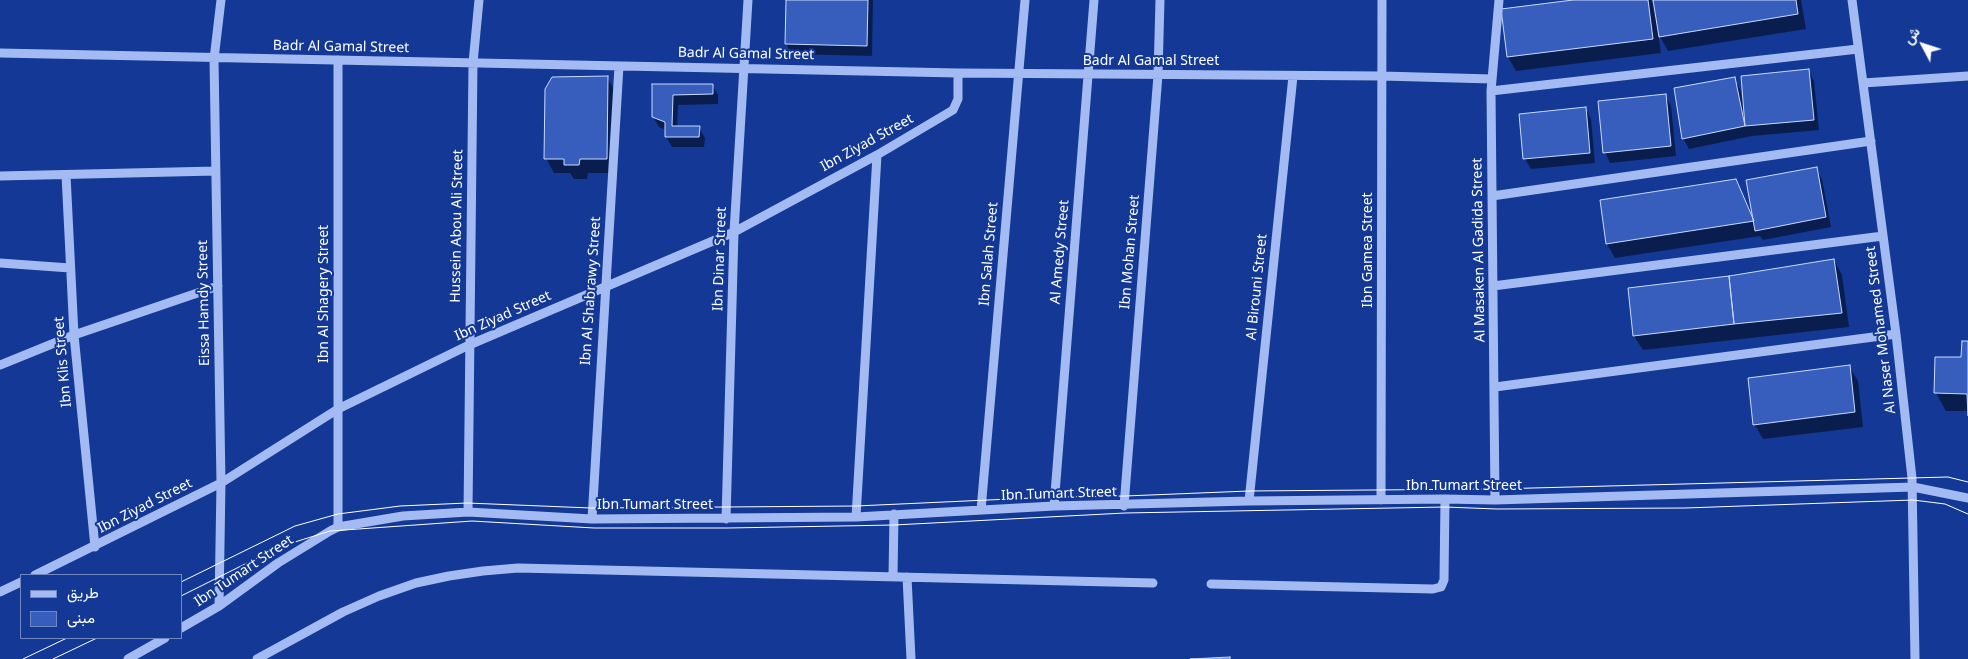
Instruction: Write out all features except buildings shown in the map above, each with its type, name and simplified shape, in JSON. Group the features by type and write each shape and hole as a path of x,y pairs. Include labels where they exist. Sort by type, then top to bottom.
{"street":[{"name":"Eissa Hamdy Street","path":"219,606 221,483 214,59 221,0"},
{"name":"Hussein Abou Ali Street","path":"468,512 473,63 479,0"},
{"name":"Ibn Dinar Street","path":"726,519 734,232 748,0"},
{"name":"Ibn Salah Street","path":"981,510 1025,0"},
{"name":"Al Amedy Street","path":"1054,506 1094,0"},
{"name":"Ibn Mohan Street","path":"1124,506 1158,75 1160,0"},
{"name":"Ibn Gamea Street","path":"1381,500 1382,0"},
{"name":"Al Masaken Al Gadida Street","path":"1495,500 1491,91 1499,0"},
{"name":"Al Naser Mohamed Street","path":"1852,0 1884,236 1913,487 1915,659"},
{"path":"1491,91 1858,49"},
{"name":"Badr Al Gamal Street","path":"0,53 214,59 958,73 1382,76 1492,79"},
{"name":"Ibn Al Shagery Street","path":"338,60 338,527"},
{"name":"Ibn Al Shabrawy Street","path":"592,519 619,66"},
{"name":"Ibn Ziyad Street","path":"37,574 221,483 338,409 469,345 734,232 877,155 953,110 958,99 958,73"},
{"name":"Al Birouni Street","path":"1249,501 1293,76"},
{"path":"1863,83 1968,76"},
{"path":"1492,196 1871,141"},
{"path":"856,517 877,155"},
{"path":"0,176 216,171"},
{"name":"Ibn Klis Street","path":"66,175 74,335 95,546"},
{"path":"1493,286 1884,236"},
{"path":"0,263 70,268"},
{"path":"0,365 74,335 218,286"},
{"path":"1495,387 1896,334"},
{"name":"Ibn Tumart Street","path":"182,627 219,606 278,563 338,527 403,516 468,512 592,519 856,517 1054,506 1124,506 1249,501 1495,500 1913,487 1968,498"},
{"path":"1211,584 1434,589 1441,587 1444,580 1445,499"},
{"path":"893,577 894,514"},
{"path":"257,659 343,612 379,596 416,583 483,570 518,568 1153,583"},
{"path":"907,577 911,659"},
{"path":"0,592 20,582"},
{"path":"128,659 163,639"}],"tram line":[{"path":"182,582 295,526 338,514 400,506 467,503 591,508 856,506 1249,491 1495,489 1948,477 1968,482"},
{"path":"182,596 279,547 330,531 472,521 594,528 728,528 894,525 1125,513 1445,507 1497,509 1685,508 1913,500 1945,504 1968,514"},
{"path":"23,659 65,639"},
{"path":"53,659 95,639"}]}
